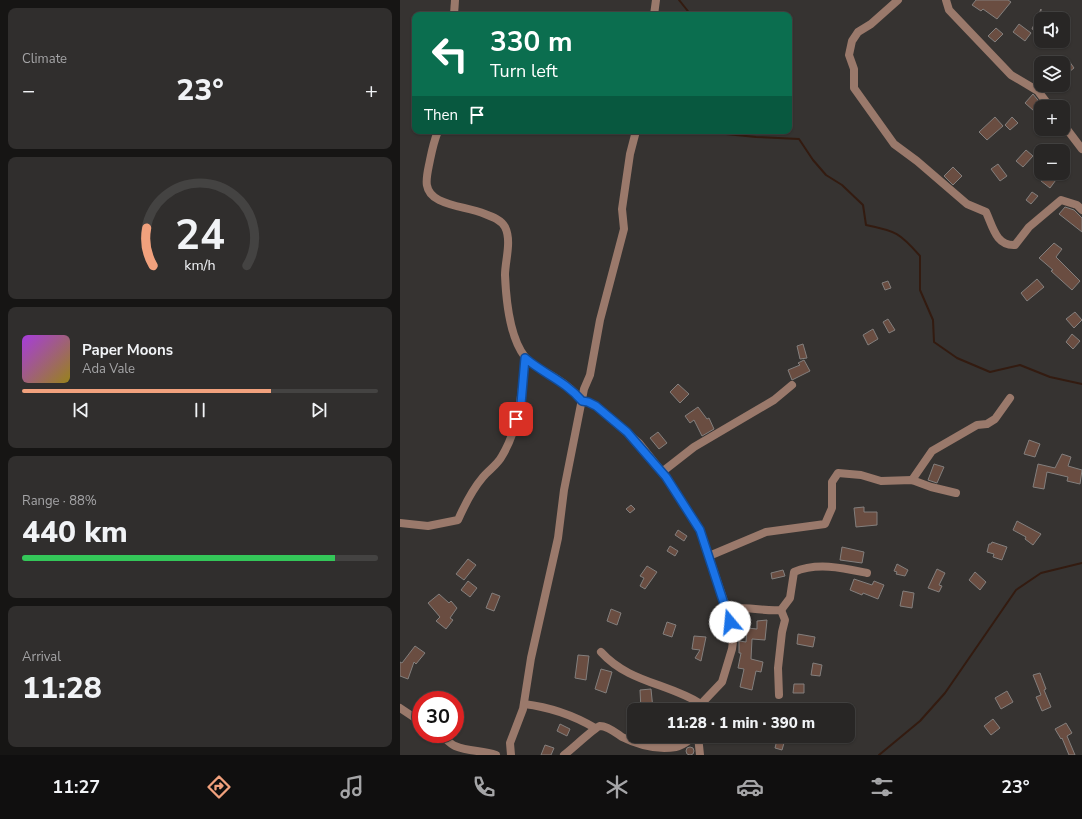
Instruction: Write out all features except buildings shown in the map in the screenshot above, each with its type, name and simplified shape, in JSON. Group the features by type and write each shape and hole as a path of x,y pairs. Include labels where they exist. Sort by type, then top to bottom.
{"street":[{"path":"454,12 456,0"},
{"path":"654,12 656,0"},
{"path":"898,0 890,5 871,24 858,32 852,41 849,54 854,69 854,88 894,144 917,160 967,204 986,212 999,241 1008,246 1015,246 1029,227 1061,200 1077,205 1082,210"},
{"path":"946,0 949,10 1011,75 1038,91 1045,100"},
{"path":"1070,133 1082,149"},
{"path":"437,134 426,178 428,190 431,195 440,200 482,213 494,218 504,226 508,238 505,275 510,313 514,335 525,358 533,365 572,389 582,401 596,406 627,432 662,472 700,530 734,634 726,671 717,688 704,703"},
{"path":"511,755 510,743 524,704 531,658 558,538 564,490 582,401 590,375 600,320 624,230 622,210 630,154 635,134"},
{"path":"400,523 428,526 458,520 470,495 482,478 502,457 512,434 521,404 525,358"},
{"path":"662,472 694,447 774,400 792,385"},
{"path":"912,480 932,450 977,425 987,424 995,419 1010,398"},
{"path":"709,556 766,532 826,524 832,508 832,482 838,473 861,475 881,481 912,480 931,487 956,493"},
{"path":"727,610 737,607 754,608 767,612 781,610 790,598 794,572 802,569 825,566 866,573"},
{"path":"779,695 778,668 782,632 785,620 781,610"},
{"path":"601,652 612,665 643,680 689,696 696,703"},
{"path":"524,704 541,706 578,718 595,728"},
{"path":"400,708 412,716"},
{"path":"564,755 595,728 600,726 607,728 627,739"},
{"path":"450,743 454,746 469,750 488,752 496,755"},
{"path":"634,743 649,746 677,747 684,743"},
{"path":"699,743 700,755"}],"waterway":[{"path":"679,0 689,12"},
{"path":"726,134 799,139 813,160 826,175 842,185 863,205 866,225 891,231 907,242 920,256 920,290 933,320 934,342 957,358 990,372 1020,365 1050,377 1082,384"},
{"path":"879,755 920,721 945,693 1016,590 1041,573 1082,563"}],"route":[{"path":"516,419 521,404 525,358 533,365 572,389 582,401 596,406 639,443 666,477 700,530 730,622"}]}
